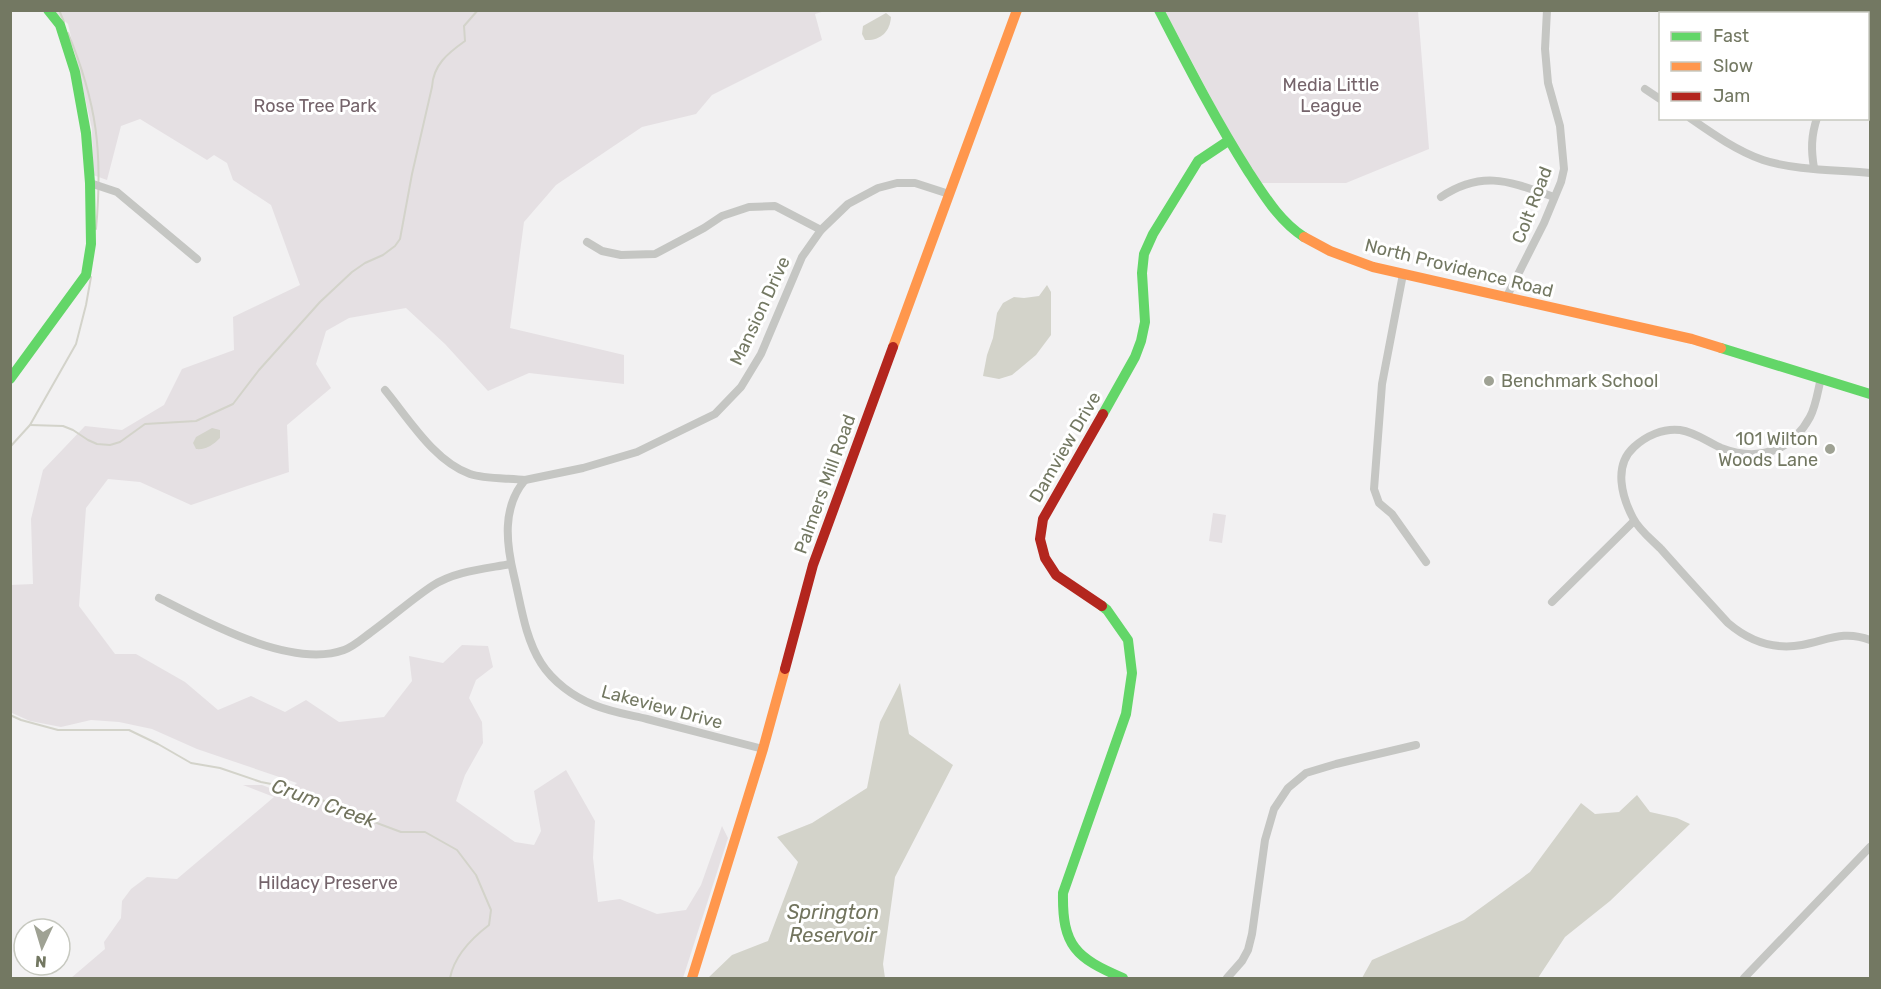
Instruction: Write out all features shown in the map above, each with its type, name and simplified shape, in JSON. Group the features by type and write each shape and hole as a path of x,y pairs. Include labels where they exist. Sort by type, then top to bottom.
{"main road":[{"path":"10,379 86,275 91,244 86,133 75,72 60,25 48,10"},
{"name":"Palmers Mill Road","path":"694,973 763,749 813,565 1017,10"},
{"name":"North Providence Road","path":"1159,10 1228,141 1276,213 1292,228 1338,254 1373,267 1692,339 1870,394"},
{"name":"Damview Drive","path":"1123,978 1099,969 1085,960 1068,936 1061,919 1063,893 1126,714 1132,673 1128,640 1107,610 1056,575 1045,558 1040,539 1043,519 1138,348 1145,322 1142,273 1144,254 1153,234 1198,160 1228,141"}],"street":[{"name":"Colt Road","path":"1506,298 1527,259 1561,182 1564,160 1560,126 1548,83 1545,49 1547,10"},
{"path":"1645,89 1659,98"},
{"path":"1693,120 1747,153 1764,160 1814,168 1870,173"},
{"path":"1814,168 1811,148 1816,120"},
{"path":"1441,197 1455,187 1479,180 1499,179 1554,197"},
{"path":"90,183 117,192 197,259"},
{"name":"Mansion Drive","path":"525,480 583,468 637,453 715,414 741,387 761,354 802,257 821,230 848,204 878,188 897,183 915,183 949,194"},
{"path":"587,242 602,251 621,255 655,254 722,216 749,207 775,206 821,230"},
{"path":"1403,274 1382,384 1374,489 1379,503 1392,514 1426,562"},
{"path":"1821,378 1811,416 1797,436 1780,449 1758,455 1740,454 1679,430 1660,432 1645,438 1631,450 1621,470 1622,493 1635,521 1740,634 1758,642 1782,647 1802,645 1842,635 1860,636 1870,640"},
{"path":"386,390 437,454 454,467 472,475 525,480"},
{"name":"Lakeview Drive","path":"525,480 515,492 508,514 507,533 511,564 530,640 540,663 550,676 566,690 595,705 763,749"},
{"path":"1552,602 1635,521"},
{"path":"159,598 218,628 253,642 296,654 323,656 345,650 434,585 458,574 511,564"},
{"path":"1227,978 1242,961 1248,950 1265,840 1274,809 1288,788 1306,773 1416,745"},
{"path":"1744,978 1870,847"}],"green space":[{"path":"54,11 825,11 815,14 822,40 712,95 696,114 642,127 556,185 524,222 510,328 624,355 624,384 529,373 488,391 445,344 406,308 349,318 326,331 316,364 331,388 287,425 289,472 191,505 140,482 108,479 86,508 79,606 115,654 136,654 185,682 218,710 251,696 285,712 306,700 339,722 384,717 412,681 409,656 443,663 462,645 488,646 493,667 476,680 469,698 482,722 483,743 465,775 456,801 515,842 534,845 541,831 534,791 566,770 595,821 593,858 598,902 620,899 657,914 686,910 701,885 722,826 728,838 683,978 71,978 105,949 104,942 121,918 122,901 131,889 147,877 177,879 274,797 243,785 262,785 285,794 297,783 197,749 152,729 119,722 91,720 61,727 30,721 12,713 10,708 10,585 33,584 31,519 43,470 85,426 122,430 164,405 182,369 234,350 233,317 300,285 271,205 233,180 227,163 214,155 207,160 140,119 121,126 107,180 93,175 92,129 68,24"},
{"name":"Media Little League","path":"1165,11 1418,11 1429,149 1346,183 1256,183"},
{"path":"1213,513 1226,515 1222,543 1209,541"}],"water":[{"path":"886,13 891,17 886,31 880,37 865,40 862,34 863,26"},
{"path":"1047,285 1051,292 1051,335 1036,355 1012,375 999,379 983,376 997,313 1003,303 1014,297 1039,296"},
{"path":"212,428 220,430 220,438 203,449 196,449 193,443 196,437"},
{"name":"Springton Reservoir","path":"900,683 909,734 953,765 895,877 883,964 885,978 708,978 732,955 768,941 798,862 777,837 812,823 867,788 880,722"},
{"path":"1637,795 1650,812 1677,818 1690,824 1610,901 1565,937 1538,978 1362,978 1372,960 1464,920 1530,872 1581,803 1595,814 1619,812"}],"waterway":[{"path":"59,10 64,22"},
{"path":"30,425 63,426 97,444 110,445 120,442 145,424 196,421 233,404 259,370 320,302 352,272 383,255 400,239 435,72 447,55 465,41 464,26 478,10"},
{"path":"68,33 86,82 96,129 99,176 96,229"},
{"path":"10,447 30,425 76,344 91,277"},
{"name":"Crum Creek","path":"10,715 58,730 129,730 191,763 220,768 261,782 297,789 401,832 425,832 457,850 476,875 491,910 489,925 465,948 455,963 450,978"}],"traffic: fast":[{"path":"10,379 86,275 91,244 86,133 75,72 60,25 48,10"},
{"path":"1159,10 1248,171 1280,215 1304,237"},
{"path":"1103,414 1135,357 1141,341 1145,322 1142,273 1144,254 1153,234 1198,161 1228,141"},
{"path":"1721,348 1870,394"},
{"path":"1102,606 1128,640 1132,673 1126,714 1063,893 1063,911 1065,926 1075,948 1094,964 1123,978"}],"traffic: slow":[{"path":"893,347 1017,10"},
{"path":"1304,237 1330,251 1373,267 1692,339 1721,348"},
{"path":"692,978 763,749 785,669"}],"traffic: jam":[{"path":"785,669 813,565 893,347"},
{"path":"1102,606 1056,575 1045,558 1040,539 1043,519 1103,414"}],"place":[{"name":"Benchmark School","path":"1489,381"},
{"name":"101 Wilton Woods Lane","path":"1830,449"}],"park label":[{"name":"Rose Tree Park","path":"315,106"},
{"name":"Hildacy Preserve","path":"328,883"}]}
